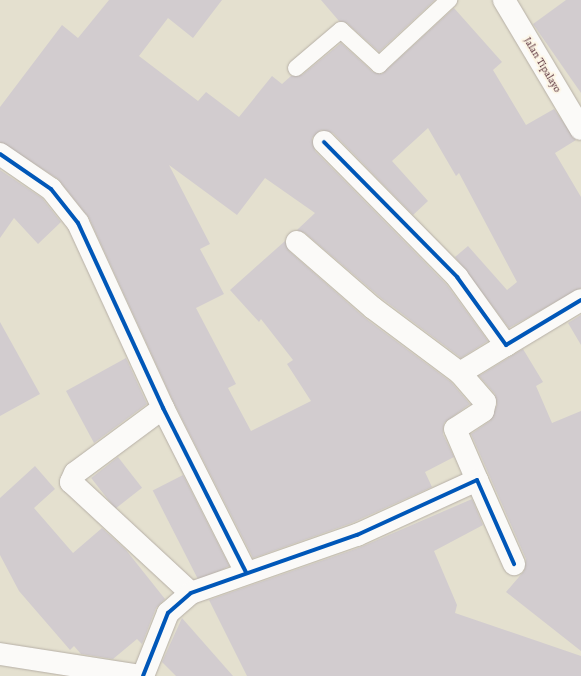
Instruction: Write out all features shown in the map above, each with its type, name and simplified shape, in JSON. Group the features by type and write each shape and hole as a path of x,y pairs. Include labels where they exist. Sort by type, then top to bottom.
{"street":[{"name":"Jalan Tipalayo","path":"504,0 581,129"},
{"path":"324,142 457,277 506,345"},
{"path":"0,154 51,189 78,223 163,408 246,572"},
{"path":"297,242 373,308 460,373 487,407 455,429 514,564"},
{"path":"460,373 581,300"},
{"path":"163,408 75,473 71,482 191,593"},
{"path":"0,654 142,676 168,612 191,593 246,572 357,535 477,480"}],"lane":[{"path":"296,68 341,30 379,65 449,0"}],"building":[{"path":"109,0 222,0 193,38 168,18 139,56 198,101 206,92 239,117 272,76 282,84 291,76 302,75 341,43 373,72 382,74 454,8 502,62 493,70 526,125 554,109 576,140 555,153 581,197 581,288 509,328 455,257 468,246 507,290 517,282 459,173 456,176 428,128 392,161 428,201 413,215 333,133 321,130 312,138 315,151 447,285 488,341 461,358 381,298 305,233 297,230 315,213 265,178 237,215 169,165 210,244 200,249 224,294 196,308 236,384 228,388 251,431 311,401 287,364 293,360 261,319 259,322 230,290 285,241 289,251 365,318 451,382 470,404 444,423 443,434 454,457 425,472 432,487 352,523 253,558 174,403 89,218 58,179 0,142 0,107 62,25 78,38"},
{"path":"321,0 435,0 379,52 347,23 339,21"},
{"path":"566,0 581,0 581,93 533,24"},
{"path":"0,170 42,198 61,222 38,244 14,218 0,238"},
{"path":"581,315 581,345 568,323"},
{"path":"0,322 40,394 0,416"},
{"path":"523,349 543,382 536,386 552,423 581,411 581,651 506,592 524,571 526,559 471,434 490,421 497,405 495,394 479,376"},
{"path":"126,358 147,404 94,443 66,391"},
{"path":"118,457 142,488 115,509 91,478"},
{"path":"35,466 55,489 34,508 73,553 102,528 126,550 165,599 156,608 142,644 137,639 113,659 81,654 74,646 70,650 19,591 0,555 0,498"},
{"path":"183,475 229,566 199,581 153,490"},
{"path":"472,499 483,525 434,551 457,605 455,613 581,656 581,676 247,676 209,600 361,547"},
{"path":"182,618 233,676 176,676 162,662"}],"cycle path":[{"path":"324,142 457,277 506,345 581,300"},
{"path":"0,154 51,189 78,223 163,408 246,572"},
{"path":"143,676 168,613 191,593 357,535 477,480 514,564"}]}
